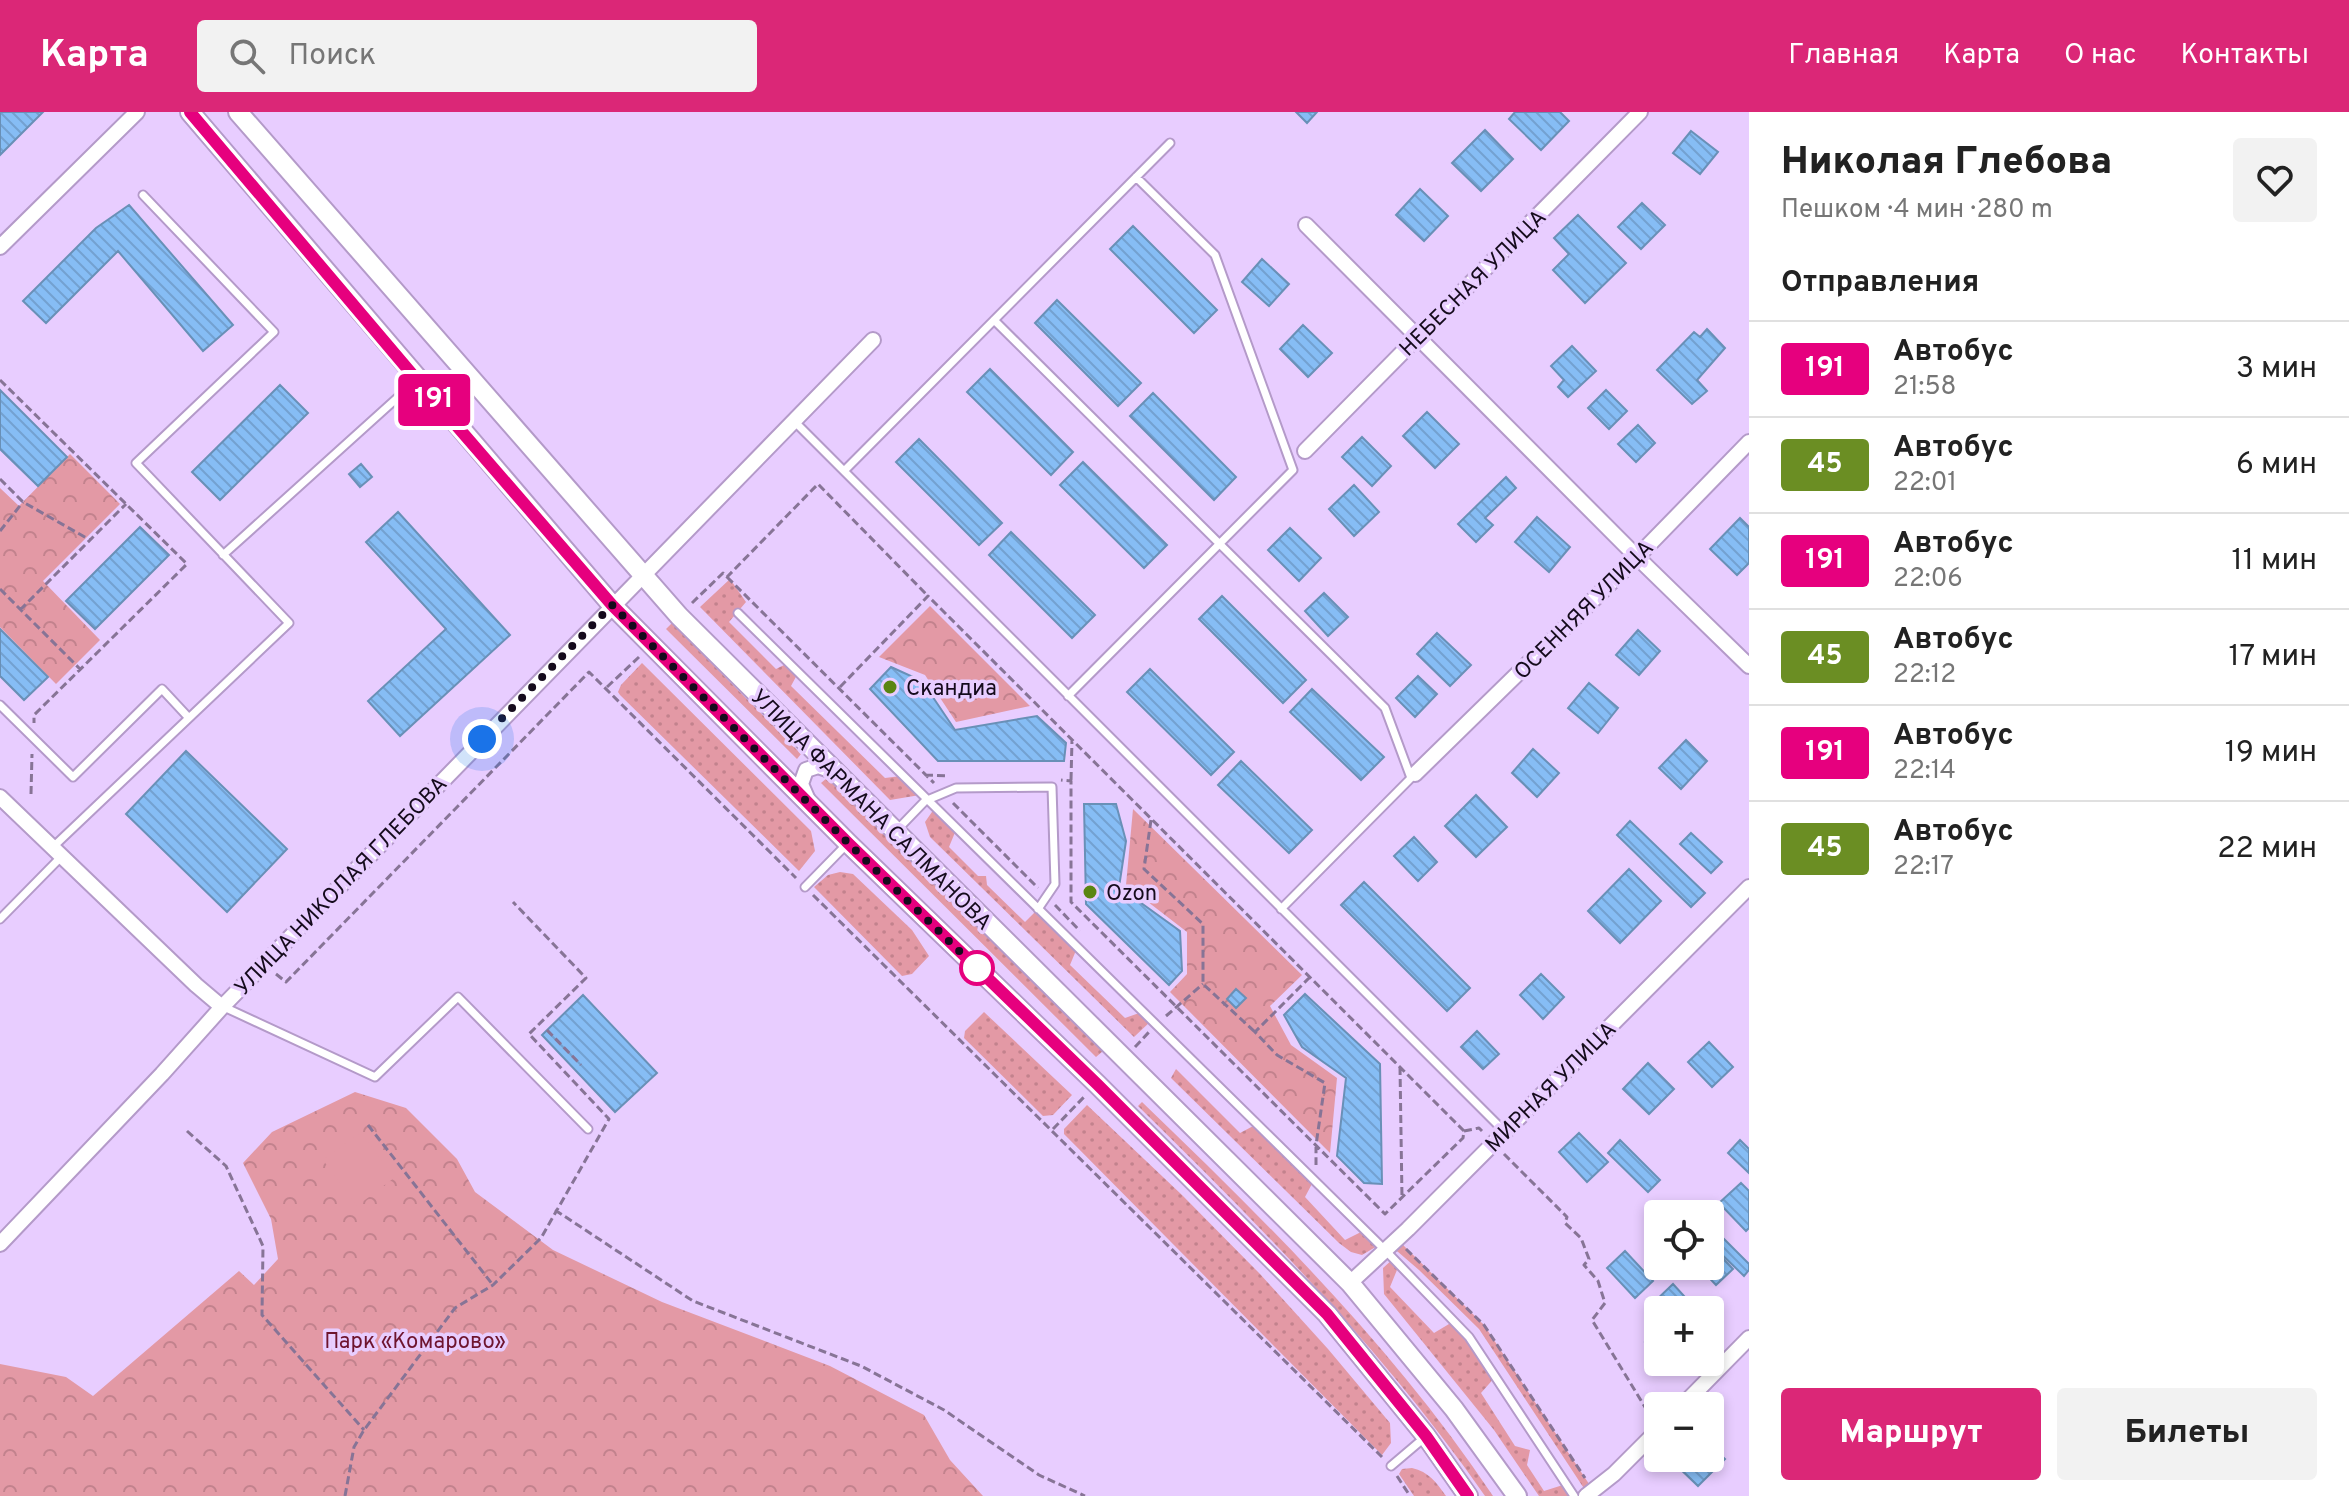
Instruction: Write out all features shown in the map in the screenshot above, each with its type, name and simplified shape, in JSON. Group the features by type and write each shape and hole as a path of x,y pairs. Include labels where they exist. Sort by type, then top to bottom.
{"street":[{"path":"0,247 137,112"},
{"name":"УЛИЦА ФАРМАНА САЛМАНОВА","path":"190,112 612,605 848,843 1108,1095 1327,1314 1426,1436 1468,1496"},
{"name":"УЛИЦА ФАРМАНА САЛМАНОВА","path":"238,112 642,576 894,832 1350,1283 1454,1409 1517,1496"},
{"name":"НЕБЕСНАЯ УЛИЦА","path":"1305,451 1640,112"},
{"path":"1306,225 1749,666"},
{"name":"УЛИЦА НИКОЛАЯ ГЛЕБОВА","path":"0,797 222,1007 873,340"},
{"name":"ОСЕННЯЯ УЛИЦА","path":"1413,776 1637,557 1749,442"},
{"path":"808,800 801,784 806,770 818,766 835,772"},
{"name":"МИРНАЯ УЛИЦА","path":"1350,1283 1749,887"},
{"path":"0,1244 222,1007"},
{"path":"1696,1392 1749,1338"},
{"path":"1586,1496 1614,1474 1644,1436"}],"lane":[{"path":"844,471 1170,143"},
{"path":"1068,696 1293,470 1215,255 1136,177"},
{"path":"0,919 57,853 189,718 289,623 136,463 274,332 143,195"},
{"path":"994,320 1385,708 1413,776 1281,909"},
{"path":"223,555 417,380"},
{"path":"793,420 1505,1132"},
{"path":"738,613 925,801 1385,1250 1469,1337 1574,1496"},
{"path":"0,705 73,777 162,689 189,718"},
{"path":"894,832 925,801 956,788 1052,787 1055,884 1038,909"},
{"path":"805,887 848,843"},
{"path":"222,1007 375,1077 458,997 588,1129"},
{"path":"1391,1466 1426,1436"}],"path":[{"path":"0,380 187,564 34,715 31,794"},
{"path":"0,479 23,502 90,540"},
{"path":"727,577 818,484 1464,1131"},
{"path":"0,531 23,502"},
{"path":"20,610 126,504"},
{"path":"693,602 723,573 925,775 954,776"},
{"path":"0,589 80,669"},
{"path":"840,687 928,596"},
{"path":"606,688 647,649"},
{"path":"267,983 276,973 286,982 589,672 1391,1466 1410,1496"},
{"path":"1072,740 1071,902 1385,1214 1463,1138 1464,1131"},
{"path":"1056,780 1071,781"},
{"path":"1151,819 1144,869 1203,924 1203,984 1277,1055 1325,1083 1316,1165"},
{"path":"345,1496 354,1447 364,1430 455,1308 493,1285 541,1238 609,1119 529,1034 586,978 513,902"},
{"path":"1255,1032 1310,977"},
{"path":"1166,1016 1203,984"},
{"path":"547,1030 581,1065"},
{"path":"1138,1044 1152,1030"},
{"path":"1400,1067 1402,1198"},
{"path":"1052,1129 1087,1094"},
{"path":"368,1125 493,1285"},
{"path":"1464,1131 1479,1128 1567,1217 1565,1223 1581,1238 1589,1259 1584,1265 1598,1281 1605,1303 1592,1320 1644,1405"},
{"path":"187,1131 226,1166 263,1246 262,1315 364,1430"},
{"path":"555,1210 693,1301 861,1366 944,1410 1039,1475 1085,1496"}],"green space":[{"path":"70,454 120,504 43,581 100,640 56,684 0,627 0,488 19,506"},
{"path":"730,579 746,602 729,622 776,669 788,663 798,673 791,686 885,778 901,776 920,795 890,800 700,607"},
{"path":"930,606 1030,706 956,722 925,675 879,657"},
{"path":"672,623 801,754 797,759 666,629"},
{"path":"642,663 811,831 815,851 799,871 620,695 621,685"},
{"path":"827,778 1103,1051 1096,1057 821,783"},
{"path":"934,809 956,830 949,847 978,876 986,876 987,885 1025,922 1038,909 1077,948 1070,965 1125,1018 1142,1012 1151,1021 1134,1037 930,837 925,822"},
{"path":"1133,809 1302,975 1270,1006 1291,1045 1337,1078 1330,1153 1170,992 1187,974 1187,932 1126,885"},
{"path":"840,872 853,874 912,930 929,956 912,974 902,976 814,887 828,875"},
{"path":"984,1012 1072,1095 1053,1115 1043,1116 964,1038 965,1031"},
{"path":"1176,1069 1240,1133 1257,1124 1314,1180 1305,1197 1345,1240 1365,1230 1379,1245 1362,1255 1351,1252 1339,1243 1171,1078"},
{"name":"Парк «Комарово»","path":"355,1092 406,1108 457,1159 475,1192 553,1250 662,1302 830,1366 924,1415 950,1460 983,1496 0,1496 0,1364 66,1377 93,1396 239,1271 254,1285 278,1259 271,1219 243,1163 272,1132"},
{"path":"1142,1102 1237,1194 1372,1339 1415,1390 1493,1496 1485,1496 1406,1392 1321,1293 1138,1106"},
{"path":"1087,1105 1182,1195 1328,1349 1390,1423 1391,1443 1382,1455 1064,1134 1064,1129"},
{"path":"361,1132 394,1178 357,1206 323,1160"},
{"path":"1397,1239 1484,1325 1597,1496 1589,1496 1479,1329 1390,1245"},
{"path":"1393,1259 1399,1265 1390,1287 1434,1333 1454,1321 1496,1376 1481,1393 1515,1446 1530,1450 1527,1465 1544,1491 1566,1484 1574,1496 1539,1496 1494,1430 1384,1294 1383,1268"},
{"path":"1412,1468 1428,1475 1446,1496 1414,1496 1399,1474 1402,1469"}],"building":[{"path":"0,112 43,112 0,155"},
{"path":"1296,112 1317,112 1307,123"},
{"path":"1515,112 1560,112 1569,121 1541,150 1509,119"},
{"path":"1485,130 1513,159 1481,191 1452,163"},
{"path":"1691,131 1718,152 1700,174 1673,153"},
{"path":"1420,189 1448,216 1424,241 1396,215"},
{"path":"1642,203 1665,225 1641,249 1618,227"},
{"path":"129,205 233,325 203,351 118,251 46,323 23,301 96,228"},
{"path":"1578,215 1626,263 1585,303 1553,270 1569,254 1554,238"},
{"path":"1133,226 1217,310 1194,333 1110,249"},
{"path":"1262,259 1289,284 1269,306 1242,282"},
{"path":"1057,300 1141,383 1118,406 1035,323"},
{"path":"1303,325 1332,353 1308,377 1280,349"},
{"path":"1707,329 1725,348 1697,380 1707,391 1692,404 1657,370 1694,332 1700,337"},
{"path":"1572,346 1596,371 1568,397 1558,387 1564,380 1551,366"},
{"path":"990,369 1073,452 1051,475 967,392"},
{"path":"280,385 308,413 220,500 192,472"},
{"path":"0,390 67,457 38,486 0,449"},
{"path":"1606,390 1627,411 1609,429 1588,408"},
{"path":"1153,393 1236,477 1214,500 1130,416"},
{"path":"1427,412 1459,444 1435,468 1403,436"},
{"path":"1638,425 1655,443 1636,462 1618,444"},
{"path":"1362,437 1391,466 1372,486 1342,457"},
{"path":"919,439 1002,523 979,545 896,462"},
{"path":"1083,462 1167,545 1144,568 1060,485"},
{"path":"361,464 372,477 360,487 349,474"},
{"path":"1506,477 1516,488 1485,518 1493,525 1476,542 1458,524"},
{"path":"1354,485 1379,512 1354,536 1329,509"},
{"path":"398,512 510,635 400,736 368,701 446,629 366,542"},
{"path":"1537,517 1570,547 1549,572 1515,542"},
{"path":"1740,518 1749,527 1749,563 1737,575 1710,549"},
{"path":"140,527 169,555 95,629 66,601"},
{"path":"1290,528 1321,558 1299,581 1268,550"},
{"path":"1011,532 1095,615 1072,638 989,555"},
{"path":"1324,593 1348,617 1328,636 1305,611"},
{"path":"1222,596 1306,680 1283,703 1199,619"},
{"path":"0,629 48,677 24,700 0,676"},
{"path":"1638,630 1660,651 1639,675 1616,655"},
{"path":"1437,633 1471,665 1450,686 1417,654"},
{"path":"891,667 922,681 955,730 1037,716 1066,743 1064,761 938,761 870,689"},
{"path":"1150,669 1234,752 1211,775 1127,692"},
{"path":"1418,676 1437,694 1415,717 1396,698"},
{"path":"1589,683 1618,708 1598,733 1568,708"},
{"path":"1312,689 1384,757 1361,780 1290,712"},
{"path":"1686,740 1707,761 1681,789 1659,768"},
{"path":"1533,749 1559,773 1537,797 1512,773"},
{"path":"186,751 287,849 227,912 126,814"},
{"path":"1241,761 1312,830 1289,853 1218,785"},
{"path":"1476,795 1507,827 1476,857 1445,826"},
{"path":"1084,804 1116,804 1126,841 1119,887 1180,931 1182,971 1169,985 1086,904"},
{"path":"1630,821 1705,893 1691,907 1617,835"},
{"path":"1691,833 1722,862 1711,873 1680,844"},
{"path":"1414,837 1437,862 1418,881 1394,856"},
{"path":"1629,869 1661,901 1620,943 1588,911"},
{"path":"1364,882 1470,988 1447,1011 1341,905"},
{"path":"1541,974 1564,997 1543,1019 1520,995"},
{"path":"1236,989 1246,998 1236,1008 1227,999"},
{"path":"1305,994 1380,1064 1382,1184 1364,1183 1337,1156 1346,1078 1302,1047 1284,1015"},
{"path":"583,995 657,1073 615,1112 542,1035"},
{"path":"1477,1031 1499,1054 1483,1069 1461,1047"},
{"path":"1709,1042 1733,1067 1712,1087 1688,1062"},
{"path":"1648,1063 1674,1089 1649,1114 1623,1089"},
{"path":"1579,1133 1608,1162 1587,1182 1559,1152"},
{"path":"1620,1140 1660,1180 1648,1192 1608,1153"},
{"path":"1740,1140 1749,1149 1749,1173 1728,1153"},
{"path":"1741,1183 1749,1191 1749,1228 1746,1231 1724,1208 1722,1200"},
{"path":"1724,1239 1749,1264 1744,1276 1724,1257"},
{"path":"1625,1251 1644,1271 1644,1280 1653,1281 1635,1298 1607,1268"},
{"path":"1724,1260 1733,1269 1724,1277"},
{"path":"1673,1284 1684,1296 1660,1296"},
{"path":"1683,1472 1712,1472 1698,1486"}],"bus line":[{"name":"191","path":"190,112 612,605 786,777 848,843 1097,1084 1327,1314 1426,1436 1468,1496"}],"place":[{"name":"Скандиа","path":"890,687"},
{"name":"Ozon","path":"1090,892"}],"route":[{"path":"482,739 612,605 984,975 977,968"}]}
